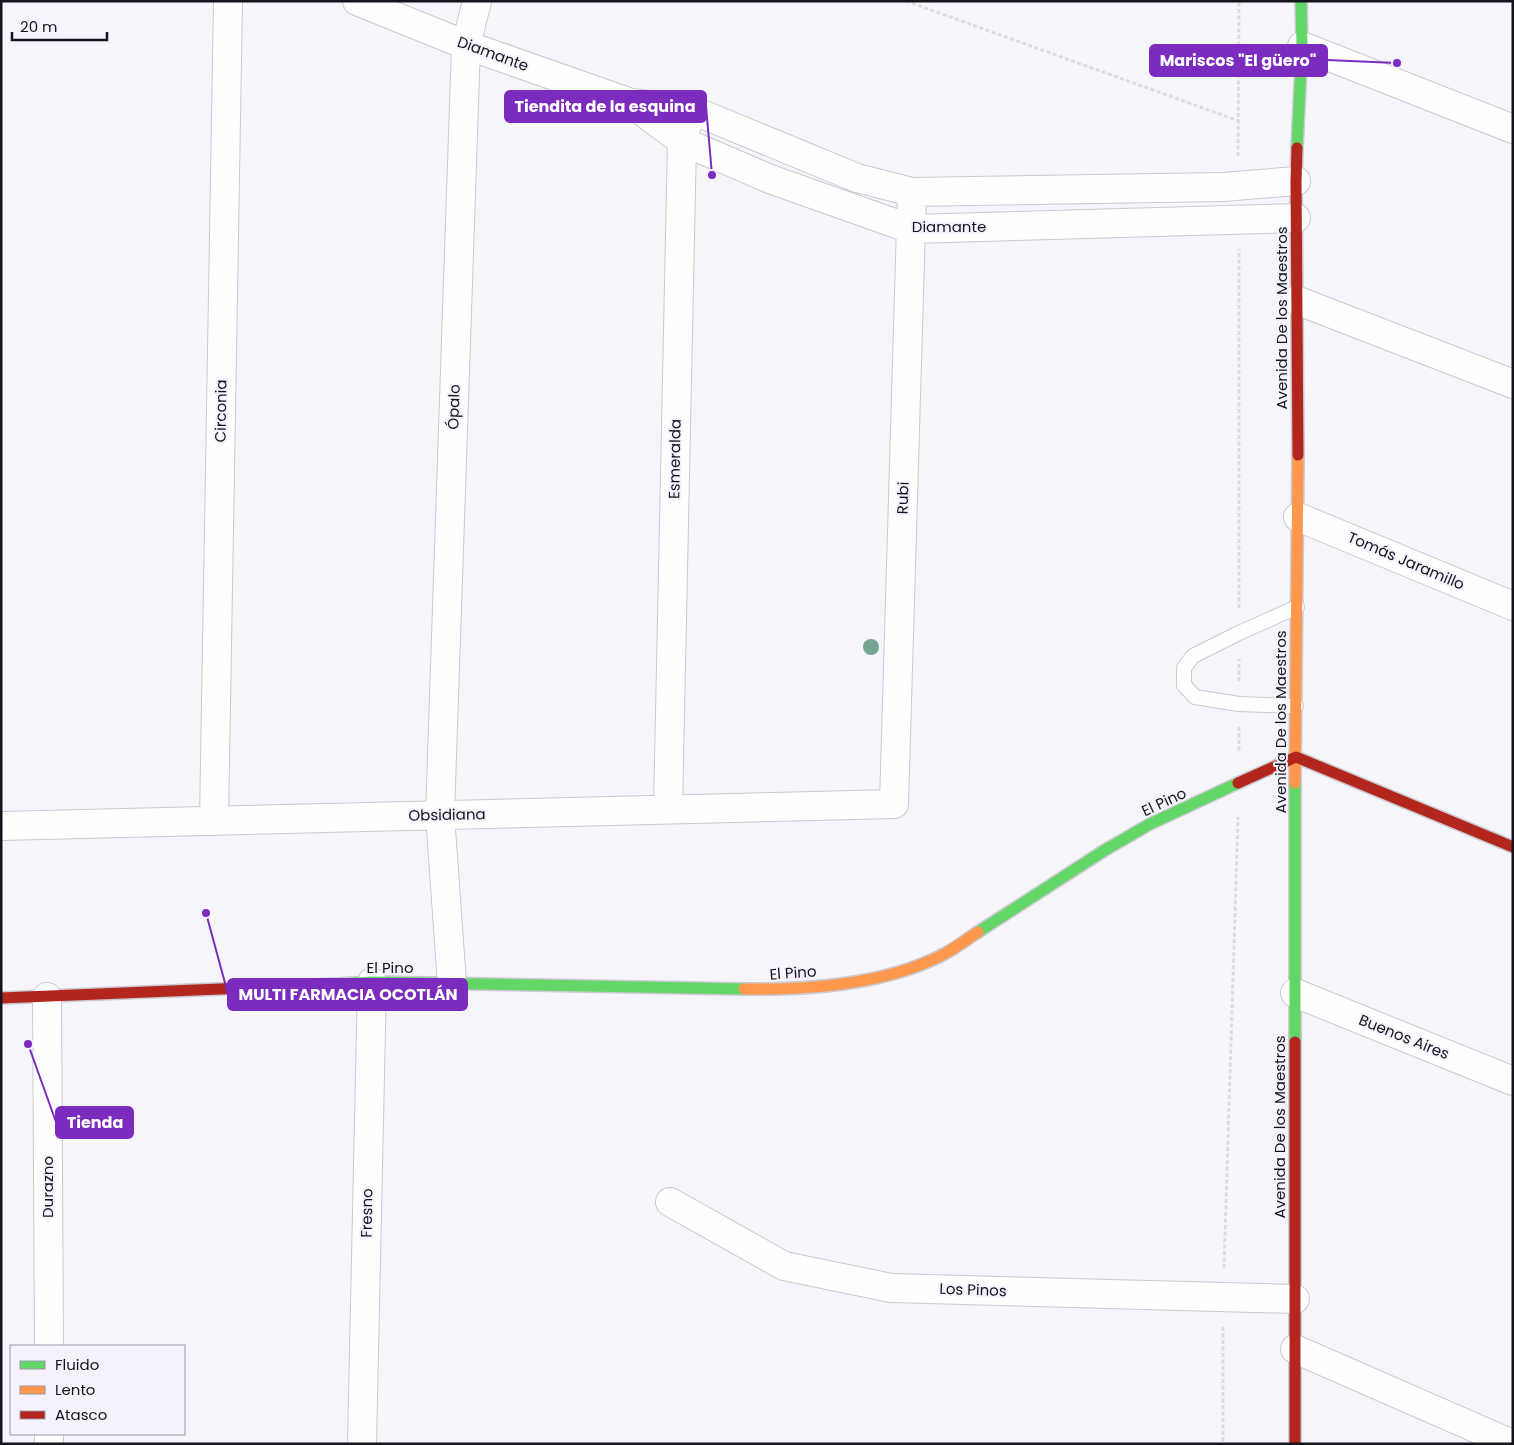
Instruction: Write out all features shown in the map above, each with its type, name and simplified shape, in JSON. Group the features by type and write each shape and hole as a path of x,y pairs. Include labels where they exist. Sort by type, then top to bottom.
{"street":[{"name":"Circonia","path":"214,821 228,1"},
{"name":"Diamante","path":"357,1 466,45 631,103 692,110 856,178 912,192 1223,187 1296,182"},
{"name":"Ópalo","path":"452,984 440,815 466,45 477,1"},
{"name":"Avenida De los Maestros","path":"1295,1444 1298,517 1296,182 1302,46 1301,1"},
{"path":"1302,46 1513,129"},
{"name":"Diamante","path":"631,103 682,141 770,179 910,230 1296,218"},
{"name":"Esmeralda","path":"668,809 682,141 692,110"},
{"name":"Rubi","path":"894,804 912,192"},
{"path":"1296,300 1513,384"},
{"name":"Tomás Jaramillo","path":"1298,517 1513,606"},
{"path":"1296,757 1513,847"},
{"name":"El Pino","path":"1,998 372,982 784,990 846,983 902,972 945,953 1105,850 1150,824 1296,757"},
{"name":"Obsidiana","path":"1,826 894,804"},
{"name":"Fresno","path":"362,1444 372,982"},
{"name":"Buenos Aires","path":"1295,993 1513,1081"},
{"name":"Durazno","path":"47,997 49,1345"},
{"name":"Los Pinos","path":"670,1202 784,1266 891,1288 1295,1299"},
{"path":"1295,1349 1512,1444"}],"lane":[{"path":"1296,706 1239,704 1194,697 1184,685 1184,668 1192,656 1297,607"}],"path":[{"path":"906,1 1239,121"}],"traffic: fast":[{"path":"1297,148 1302,46 1301,1"},
{"path":"978,932 1105,850 1150,824 1238,783"},
{"path":"1295,783 1295,1042"},
{"path":"338,984 372,982 744,989"}],"traffic: slow":[{"path":"1295,783 1298,455"},
{"path":"744,989 821,986 848,983 899,972 950,951 978,932"}],"traffic: jam":[{"path":"1297,148 1298,455"},
{"path":"1238,783 1296,757 1513,847"},
{"path":"1,998 338,984"},
{"path":"1295,1042 1295,1444"}],"place":[{"name":"Mariscos \"El güero\"","path":"1397,63"},
{"name":"Tiendita de la esquina","path":"712,175"},
{"name":"MULTI FARMACIA OCOTLÁN","path":"206,913"},
{"name":"Tienda","path":"28,1044"}]}
